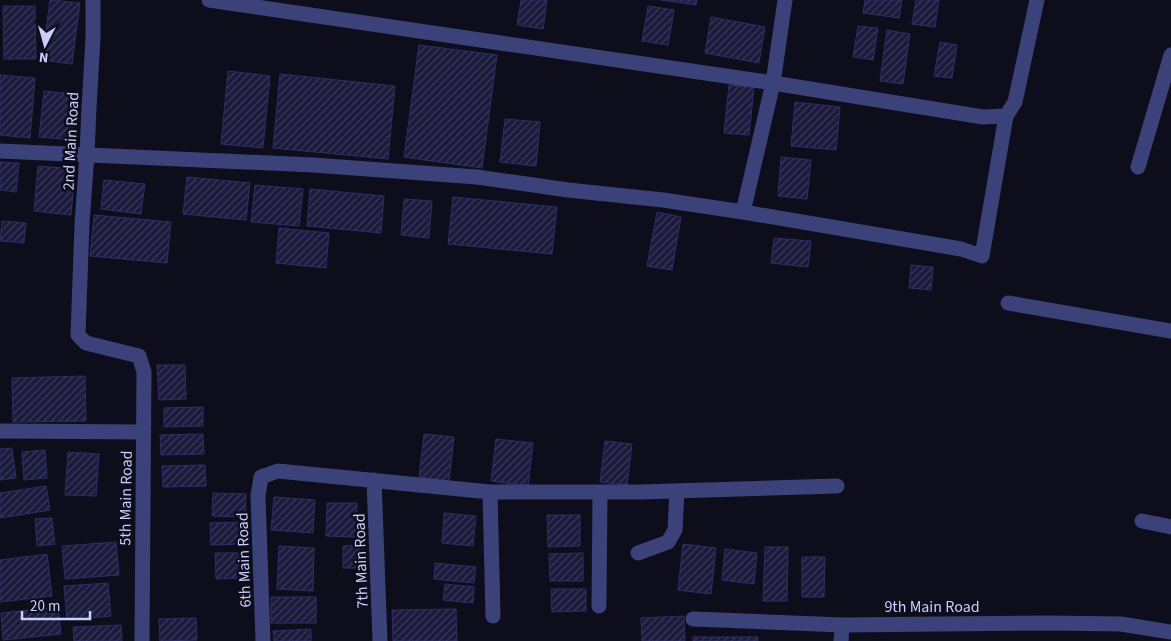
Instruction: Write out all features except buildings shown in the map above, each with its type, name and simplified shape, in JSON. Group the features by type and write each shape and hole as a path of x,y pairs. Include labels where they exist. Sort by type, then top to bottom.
{"street":[{"name":"2nd Main Road","path":"93,0 88,154 82,224 78,335 86,343 139,356"},
{"path":"209,0 773,83 983,116 1006,116"},
{"path":"743,212 773,83 785,0"},
{"path":"0,151 313,165 477,177 743,212 961,249 982,256 1006,116 1015,102 1037,0"},
{"path":"1138,166 1171,55"},
{"path":"1008,303 1171,331"},
{"name":"5th Main Road","path":"139,356 144,372 142,641"},
{"path":"0,431 144,432"},
{"name":"6th Main Road","path":"263,641 258,496 261,477 278,471 374,480"},
{"path":"374,480 490,492 677,491 836,486"},
{"name":"7th Main Road","path":"374,480 380,641"},
{"path":"638,553 668,542 675,530 677,491"},
{"path":"490,492 493,616"},
{"path":"599,606 600,492"},
{"path":"1142,521 1171,527"},
{"name":"9th Main Road","path":"693,619 842,625 1120,624 1171,632"},
{"path":"841,641 842,625"}]}
